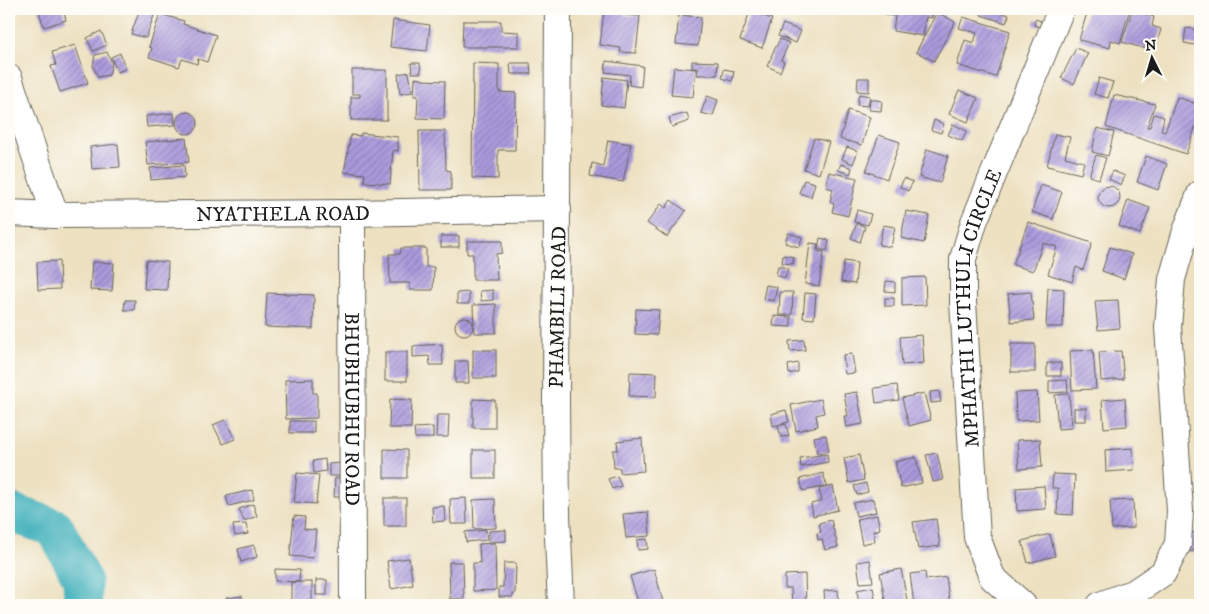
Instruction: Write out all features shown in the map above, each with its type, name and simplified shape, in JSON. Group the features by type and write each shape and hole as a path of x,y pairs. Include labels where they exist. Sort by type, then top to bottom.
{"street":[{"name":"PHAMBILI ROAD","path":"558,9 556,506 561,605"},
{"name":"MPHATHI LUTHULI CIRCLE","path":"1023,605 992,578 977,538 962,302 963,260 974,222 1061,9"},
{"path":"9,78 55,215"},
{"path":"1100,605 1135,592 1163,572 1178,544 1180,511 1168,327 1172,279 1186,231 1200,194"},
{"name":"NYATHELA ROAD","path":"9,213 55,215 352,213 558,209"},
{"name":"BHUBHUBHU ROAD","path":"352,213 353,605"}],"building":[{"path":"38,9 63,9 66,20 44,27"},
{"path":"140,9 156,10 146,38 131,34"},
{"path":"887,9 933,9 932,18 926,17 923,36 893,31 895,16 886,15"},
{"path":"983,9 991,9 1009,15 1006,23 981,15"},
{"path":"1088,9 1130,9 1120,43 1111,40 1110,48 1079,40"},
{"path":"604,10 640,16 636,53 620,52 621,48 600,45"},
{"path":"1132,10 1154,17 1152,26 1161,29 1157,43 1149,40 1146,49 1122,42"},
{"path":"750,11 772,19 762,48 740,40"},
{"path":"937,12 955,22 934,61 916,52"},
{"path":"160,14 184,21 183,24 216,35 207,62 198,59 197,64 182,59 179,67 149,57 152,48 149,47"},
{"path":"679,15 701,17 698,46 676,44"},
{"path":"963,17 1010,31 996,77 957,65 965,40 974,43 977,33 959,28"},
{"path":"1035,19 1041,21 1040,27 1034,25"},
{"path":"393,20 430,25 427,51 390,47"},
{"path":"463,21 501,21 501,31 519,32 519,47 462,47"},
{"path":"783,24 801,31 796,43 778,36"},
{"path":"1186,28 1200,30 1200,46 1184,43"},
{"path":"101,31 107,45 93,51 87,38"},
{"path":"780,39 789,43 781,60 784,62 780,72 767,66"},
{"path":"75,45 88,83 60,92 51,66 56,65 52,52"},
{"path":"1076,48 1088,53 1074,84 1061,78"},
{"path":"107,52 112,63 109,75 98,77 93,66 95,55"},
{"path":"120,53 126,69 117,72 111,57"},
{"path":"606,61 643,66 641,87 629,85 630,75 605,72"},
{"path":"692,61 718,62 717,75 697,75 698,68 692,68"},
{"path":"411,63 420,63 421,73 412,73"},
{"path":"473,63 499,64 499,92 516,93 515,150 498,150 498,179 472,178"},
{"path":"510,63 530,63 531,74 511,74"},
{"path":"674,67 696,69 693,97 671,95"},
{"path":"724,69 734,71 732,81 722,78"},
{"path":"352,70 387,70 387,120 351,120 351,97 360,97 360,94 352,94"},
{"path":"409,72 412,92 400,94 398,74"},
{"path":"604,77 627,80 624,108 601,105"},
{"path":"415,78 445,81 444,119 417,118 418,96 414,96"},
{"path":"858,78 869,78 869,92 857,91"},
{"path":"1099,78 1113,82 1108,98 1094,94"},
{"path":"959,90 978,98 968,122 949,114"},
{"path":"859,94 870,96 868,106 857,105"},
{"path":"1114,95 1155,104 1147,127 1150,127 1154,114 1164,117 1161,131 1165,132 1177,97 1200,105 1200,114 1186,154 1106,127"},
{"path":"707,96 718,100 713,116 701,113"},
{"path":"870,99 882,101 881,111 869,110"},
{"path":"848,110 870,117 862,145 840,139"},
{"path":"187,112 197,119 198,123 191,133 187,134 177,127 176,123 183,113"},
{"path":"174,113 175,125 147,127 146,116"},
{"path":"687,113 689,121 672,127 669,118"},
{"path":"934,120 944,124 941,133 931,130"},
{"path":"953,124 967,131 962,141 948,135"},
{"path":"1097,128 1114,132 1108,156 1092,152"},
{"path":"419,131 445,131 446,170 451,171 451,190 420,190"},
{"path":"361,133 398,137 398,151 393,150 390,184 364,182 365,174 344,172 351,135 361,136"},
{"path":"1055,134 1070,137 1065,157 1084,162 1081,174 1047,166"},
{"path":"879,135 900,142 887,179 866,171"},
{"path":"186,138 189,162 148,165 145,142"},
{"path":"814,138 829,142 819,174 804,169"},
{"path":"608,140 631,144 623,182 590,176 592,163 603,166"},
{"path":"118,144 120,167 92,169 90,147"},
{"path":"847,147 858,151 853,164 842,159"},
{"path":"927,149 948,156 940,183 919,177"},
{"path":"1096,155 1106,158 1099,179 1089,176"},
{"path":"1146,156 1167,164 1158,190 1137,182"},
{"path":"841,164 852,168 850,174 838,170"},
{"path":"184,165 185,177 151,180 150,168"},
{"path":"1113,171 1125,176 1121,185 1109,179"},
{"path":"829,172 857,178 848,216 832,212 834,204 830,202 833,189 826,187"},
{"path":"904,178 913,182 908,191 900,187"},
{"path":"804,180 815,183 811,197 799,193"},
{"path":"1041,185 1062,192 1053,219 1032,212"},
{"path":"1109,186 1117,189 1120,197 1117,205 1109,208 1101,205 1098,197 1101,189"},
{"path":"671,200 686,211 667,237 647,223 661,204 666,208"},
{"path":"1128,200 1150,208 1140,234 1119,226"},
{"path":"857,210 871,214 868,225 854,222"},
{"path":"906,211 929,215 924,243 901,238"},
{"path":"1028,222 1092,243 1083,270 1076,267 1072,282 1048,274 1057,247 1043,243 1033,271 1013,265"},
{"path":"857,223 865,227 860,242 851,238"},
{"path":"883,225 895,227 891,247 879,245"},
{"path":"788,233 802,237 799,247 785,243"},
{"path":"441,236 459,236 459,247 441,247"},
{"path":"820,238 829,240 827,251 818,249"},
{"path":"467,241 502,241 502,253 496,254 497,280 473,280 473,254 467,254"},
{"path":"810,243 818,244 817,251 824,252 819,286 805,284"},
{"path":"1110,247 1132,254 1124,279 1102,271"},
{"path":"401,248 426,248 426,267 434,267 433,290 410,290 410,283 390,283 389,254 400,254"},
{"path":"783,255 794,257 793,264 782,263"},
{"path":"146,260 168,262 167,290 144,289"},
{"path":"59,261 60,289 38,290 37,262"},
{"path":"844,261 857,263 855,284 841,282"},
{"path":"92,262 114,263 112,291 90,290"},
{"path":"778,266 788,268 785,278 776,275"},
{"path":"925,277 926,305 902,306 902,278"},
{"path":"886,281 895,282 895,292 885,291"},
{"path":"766,285 777,287 774,301 763,299"},
{"path":"1048,288 1064,289 1063,327 1046,327"},
{"path":"493,290 493,300 481,301 480,291"},
{"path":"469,292 469,304 457,304 457,293"},
{"path":"780,292 793,292 792,315 779,315"},
{"path":"1031,292 1034,320 1011,322 1008,294"},
{"path":"267,293 314,295 313,329 265,327"},
{"path":"805,293 816,294 814,319 803,318"},
{"path":"885,298 894,298 894,306 885,306"},
{"path":"125,300 135,300 134,310 124,310"},
{"path":"1118,300 1120,328 1098,330 1095,301"},
{"path":"496,304 496,333 474,333 473,305"},
{"path":"636,309 659,310 657,335 635,334"},
{"path":"774,316 791,317 791,327 773,326"},
{"path":"464,317 471,319 473,326 471,333 464,335 457,333 455,326 457,319"},
{"path":"922,335 924,363 902,365 900,337"},
{"path":"804,340 805,350 790,351 789,341"},
{"path":"442,344 443,365 430,365 429,356 413,357 413,346"},
{"path":"1011,344 1035,344 1035,372 1011,372"},
{"path":"473,350 496,350 496,378 473,378"},
{"path":"1093,350 1096,389 1072,390 1070,351"},
{"path":"1121,351 1124,379 1101,381 1099,352"},
{"path":"385,352 407,352 407,381 385,381"},
{"path":"852,354 855,373 845,374 843,355"},
{"path":"455,361 468,361 469,383 455,383"},
{"path":"798,363 798,372 789,374 788,365"},
{"path":"1047,363 1061,363 1061,376 1047,376"},
{"path":"630,372 657,373 656,397 629,396"},
{"path":"313,379 313,393 317,393 317,418 286,419 285,380"},
{"path":"1067,380 1068,392 1049,393 1049,381"},
{"path":"897,385 899,400 876,403 874,388"},
{"path":"939,391 941,402 931,403 930,392"},
{"path":"857,392 863,424 846,427 844,416 848,416 844,394"},
{"path":"1037,392 1039,420 1016,421 1015,393"},
{"path":"924,393 931,420 909,426 902,398"},
{"path":"1069,394 1072,428 1058,429 1055,395"},
{"path":"1125,398 1127,426 1104,428 1102,400"},
{"path":"390,399 412,400 411,428 389,428"},
{"path":"473,399 495,400 495,428 473,428"},
{"path":"821,399 824,413 816,415 818,426 796,431 791,405"},
{"path":"1074,408 1086,408 1086,421 1074,421"},
{"path":"786,410 789,422 773,426 771,414"},
{"path":"437,415 449,415 448,437 436,437"},
{"path":"225,420 235,439 223,444 213,425"},
{"path":"290,421 314,421 314,433 290,433"},
{"path":"786,424 789,436 781,437 778,426"},
{"path":"433,427 433,438 415,438 414,428"},
{"path":"826,435 829,451 817,453 814,437"},
{"path":"642,438 644,471 620,473 620,468 614,468 613,450 618,450 617,441"},
{"path":"1040,439 1042,467 1019,469 1017,440"},
{"path":"1133,448 1134,470 1106,472 1105,450"},
{"path":"384,449 407,450 407,478 384,478"},
{"path":"473,450 495,450 495,478 473,478"},
{"path":"937,453 943,480 933,482 926,455"},
{"path":"827,454 828,462 801,467 800,458"},
{"path":"859,455 864,480 849,483 844,458"},
{"path":"916,457 922,483 901,488 895,462"},
{"path":"325,459 326,471 314,473 313,461"},
{"path":"340,463 341,476 329,476 329,464"},
{"path":"297,473 319,475 316,504 294,502"},
{"path":"823,473 827,486 803,491 800,479"},
{"path":"1053,474 1075,475 1073,515 1057,514 1058,488 1052,488"},
{"path":"617,476 621,486 612,489 608,479"},
{"path":"335,478 342,478 341,497 334,497"},
{"path":"866,483 868,492 857,495 854,486"},
{"path":"833,486 838,510 813,516 811,504 822,501 819,489"},
{"path":"1044,486 1046,509 1017,511 1016,488"},
{"path":"252,490 254,500 229,506 226,496"},
{"path":"384,498 406,498 406,526 384,526"},
{"path":"466,498 467,524 451,524 450,499"},
{"path":"495,499 496,528 474,529 473,500"},
{"path":"873,499 876,512 856,516 853,503"},
{"path":"1133,500 1134,528 1112,529 1110,501"},
{"path":"253,504 257,516 244,521 239,509"},
{"path":"444,506 445,521 433,522 432,507"},
{"path":"648,512 650,536 626,538 623,514"},
{"path":"877,515 880,529 873,531 875,541 862,544 857,519"},
{"path":"294,516 305,517 304,529 316,530 313,558 290,556"},
{"path":"936,519 940,546 918,549 913,522"},
{"path":"831,520 838,547 825,550 822,539 818,540 817,533 821,532 819,523"},
{"path":"246,524 248,534 235,536 233,525"},
{"path":"486,530 487,540 466,542 465,532"},
{"path":"506,530 506,541 489,542 489,531"},
{"path":"1188,531 1198,534 1193,552 1184,550"},
{"path":"1050,534 1055,556 1028,563 1022,541"},
{"path":"647,539 648,549 638,550 637,540"},
{"path":"495,543 496,590 473,591 473,563 480,563 479,544"},
{"path":"254,545 257,557 241,562 238,549"},
{"path":"409,558 413,585 391,589 387,561"},
{"path":"870,560 873,582 860,583 857,562"},
{"path":"449,562 463,562 464,599 450,599"},
{"path":"504,563 516,563 515,594 513,594 513,597 499,597 499,587 503,587"},
{"path":"275,569 300,570 299,582 275,581"},
{"path":"654,569 664,605 639,605 630,576"},
{"path":"901,569 908,605 886,605 880,573"},
{"path":"925,572 926,580 946,577 950,605 914,605 910,574"},
{"path":"805,574 806,605 792,605 791,588 785,588 785,575"},
{"path":"316,580 327,580 327,595 316,595"},
{"path":"291,582 312,582 312,605 291,605"},
{"path":"873,587 876,605 859,605 857,590"},
{"path":"838,590 839,605 825,605 824,591"},
{"path":"242,596 243,605 227,605 226,598"},
{"path":"434,602 449,602 449,605 434,605"}],"waterway":[{"path":"9,512 55,528 82,579 83,605"}]}
